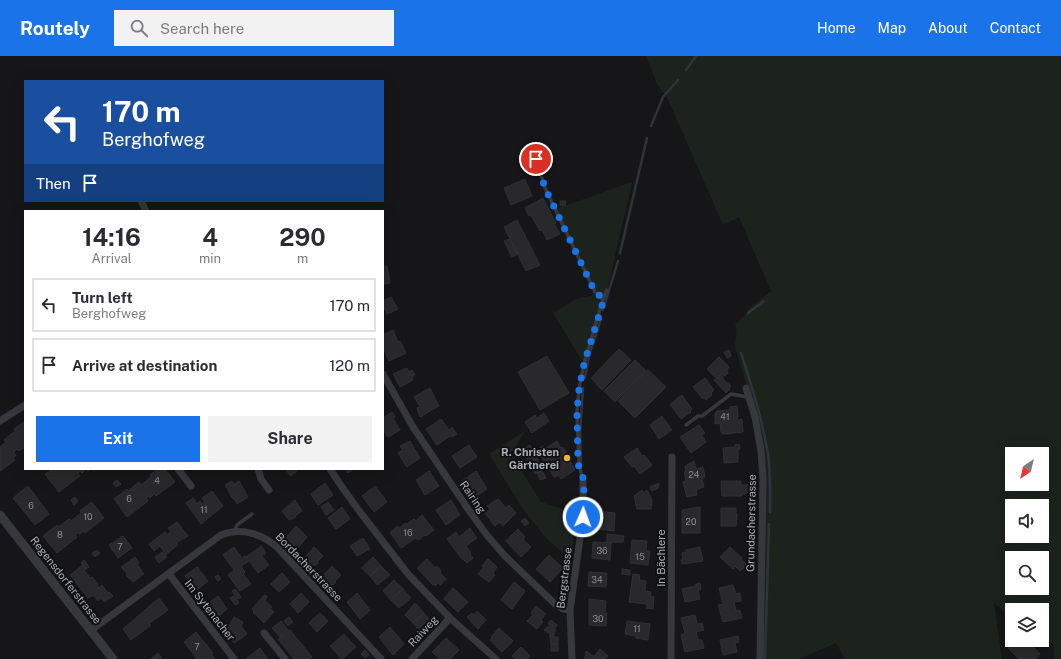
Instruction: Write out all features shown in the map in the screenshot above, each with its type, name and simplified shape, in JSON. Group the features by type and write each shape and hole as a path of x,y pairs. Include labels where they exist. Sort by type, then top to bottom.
{"street":[{"name":"Rairing","path":"384,376 412,427 486,534 504,555 555,604 563,609 570,610"},
{"name":"Grundacherstrasse","path":"746,388 755,417 764,479 760,659"},
{"path":"0,421 24,407"},
{"name":"In Bächlere","path":"671,659 672,457"},
{"path":"179,470 191,486"},
{"path":"258,470 261,479 269,490"},
{"path":"331,470 342,488 404,569 427,596 496,659"},
{"name":"Bergstrasse","path":"572,659 570,610 583,517 584,481"},
{"name":"Regensdorferstrasse","path":"0,515 113,659"},
{"name":"Bordacherstrasse","path":"90,630 221,535 234,532 252,533 267,539 277,547 381,659"},
{"name":"Im Sytenacher","path":"169,574 234,659"},
{"name":"Raiweg","path":"412,659 450,618"},
{"path":"264,633 285,659"}],"lane":[{"path":"536,159 545,188 595,292 604,299"},
{"name":"Bergstrasse","path":"584,481 578,464 577,412 579,389 584,364 608,290"},
{"path":"686,425 698,416 702,416 732,394 749,398"},
{"path":"234,532 237,525 252,514"}],"shaded area":[{"path":"646,56 1061,56 1061,659 1054,659 1054,644 1049,642 1049,603 1005,603 1005,612 994,603 1002,659 845,659 836,643 799,659 760,659 763,479 747,386 735,347 735,324 751,307 771,291 739,217 723,225 667,97 657,84"},
{"path":"632,183 607,290 584,364 553,313 576,299 591,296 595,292 556,209"},
{"path":"526,430 511,454 541,502 576,513 571,560 547,539 523,509 489,454"}],"building":[{"path":"525,179 532,196 511,205 504,188"},
{"path":"543,198 560,234 547,240 542,230 540,231 531,215 529,216 525,208"},
{"path":"560,201 566,201 565,206 560,205"},
{"path":"517,220 540,265 526,271 504,227"},
{"path":"510,239 518,254 512,257 504,241"},
{"path":"387,266 390,283 384,284 384,267"},
{"path":"391,297 398,309 387,314 384,308 384,300"},
{"path":"393,330 398,342 400,341 406,353 389,361 384,349 384,334"},
{"path":"619,349 631,360 602,390 591,378"},
{"path":"729,350 731,356 727,358 724,352"},
{"path":"547,356 569,393 540,410 518,372"},
{"path":"719,357 729,367 727,370 728,373 725,376 721,374 717,379 707,369"},
{"path":"635,360 646,371 615,402 604,391"},
{"path":"407,368 409,372 412,370 415,375 412,377 413,380 400,387 393,374"},
{"path":"648,370 666,387 635,418 618,401"},
{"path":"721,374 724,380 731,386 726,393 714,380 719,377 722,379 720,376"},
{"path":"705,378 714,390 711,393 712,395 706,400 704,397 703,399 693,387"},
{"path":"430,388 439,406 420,417 417,408 420,407 414,397"},
{"path":"682,395 692,409 690,411 691,412 681,419 670,404"},
{"path":"737,406 737,420 742,419 743,432 723,434 721,432 720,423 715,424 715,413 717,411 730,410 730,407"},
{"path":"392,412 395,417 393,418 400,430 388,437 384,431 384,417"},
{"path":"544,413 549,421 532,433 525,422 535,415 537,418"},
{"path":"662,416 672,430 659,439 650,425"},
{"path":"441,419 449,430 452,427 457,434 452,437 450,436 437,445 426,429"},
{"path":"24,422 24,448 19,451 17,449 14,452 16,455 13,458 15,460 0,471 0,447 6,442 4,440 15,431 14,429"},
{"path":"699,425 705,433 702,435 706,442 691,453 680,437"},
{"path":"410,441 420,458 407,467 398,453 403,450 400,446"},
{"path":"557,441 568,455 567,456 575,470 561,479 559,475 554,477 537,450 543,446 545,449"},
{"path":"739,444 740,449 738,449 738,462 724,463 723,448 735,447 735,445"},
{"path":"469,445 477,457 460,468 452,456"},
{"path":"530,445 543,470 535,474 522,449"},
{"path":"637,448 642,456 644,455 652,465 640,474 624,457"},
{"path":"694,461 696,469 703,467 705,477 702,479 704,487 696,490 697,495 687,497 683,482 686,481 684,472 686,472 685,466"},
{"path":"51,470 85,470 82,473 80,471 78,473 80,476 59,492 45,474"},
{"path":"157,470 166,470 175,482 156,496 154,494 150,498 149,496 146,498 148,501 127,517 114,499 127,489 128,491 139,482 141,485 151,477 150,475"},
{"path":"286,470 298,470 291,476"},
{"path":"346,470 352,470 348,473"},
{"path":"429,471 439,486 425,495 416,480"},
{"path":"476,471 487,489 474,498 462,481"},
{"path":"542,471 546,478 540,480 537,473"},
{"path":"117,480 121,484 116,487 113,483"},
{"path":"232,481 234,484 239,481 248,497 237,504 225,485"},
{"path":"721,481 741,481 741,485 749,485 749,491 742,494 742,496 722,496"},
{"path":"325,483 333,495 318,505 311,494"},
{"path":"659,483 658,488 652,491 650,487"},
{"path":"28,486 49,514 35,525 13,498"},
{"path":"375,486 387,502 374,512 362,496"},
{"path":"642,490 643,493 647,490 652,500 651,509 637,509 634,496"},
{"path":"212,491 223,506 201,524 186,503 193,498 197,504 200,501 202,504 205,502 202,498"},
{"path":"75,497 78,501 74,505 71,500"},
{"path":"498,499 506,508 509,505 516,513 503,526 500,522 495,526 485,513 490,509 487,506"},
{"path":"295,500 302,511 295,516 296,517 289,520 282,511"},
{"path":"451,500 460,515 446,525 436,510"},
{"path":"92,502 104,518 85,533 84,531 79,534 78,532 75,535 77,537 57,553 43,536 57,525 58,527 69,519 71,521 81,513 80,511"},
{"path":"328,502 334,510 326,515 321,507"},
{"path":"342,507 350,519 336,529 328,518"},
{"path":"700,507 700,533 682,533 682,510"},
{"path":"721,508 736,508 736,526 721,526"},
{"path":"598,511 615,513 614,531 596,529"},
{"path":"422,515 434,530 418,540 416,538 401,548 390,532 398,526 399,528 414,519 416,521"},
{"path":"525,518 529,523 525,526 521,521"},
{"path":"177,522 188,536 176,543 178,545 165,555 167,557 159,563 155,557 164,551 160,546 154,551 149,544 165,532 167,535 171,532 168,528"},
{"path":"296,526 307,537 298,548 296,546 294,549 285,539"},
{"path":"470,528 477,538 466,546 473,558 467,563 462,559 447,539 456,532 459,537"},
{"path":"518,529 525,537 523,539 531,547 521,557 506,541"},
{"path":"607,534 624,536 623,542 607,543"},
{"path":"123,536 132,548 118,558 109,545"},
{"path":"363,538 370,549 357,556 350,546"},
{"path":"632,540 647,541 646,551 650,551 648,565 630,563"},
{"path":"593,542 611,543 610,560 592,558"},
{"path":"261,546 266,553 262,556 269,565 258,573 246,557"},
{"path":"234,547 242,558 245,556 249,561 241,566 245,572 243,574 251,584 240,591 228,575 234,570 223,555"},
{"path":"314,547 323,556 315,566 314,565 311,567 304,559"},
{"path":"700,547 703,561 682,564 682,553 686,552 686,550"},
{"path":"730,547 747,565 740,571 735,566 733,569 720,557"},
{"path":"97,550 100,553 95,557 92,553"},
{"path":"549,555 563,568 550,582 536,569"},
{"path":"135,557 139,563 137,564 144,574 133,582 121,567"},
{"path":"373,557 381,566 370,576 362,568"},
{"path":"427,559 435,568 437,566 441,571 440,573 446,579 440,585 438,583 435,586 434,584 433,585 417,568"},
{"path":"488,559 497,567 493,573 495,575 489,582 478,574"},
{"path":"84,560 89,567 86,569 81,563"},
{"path":"83,565 86,569 84,570 90,578 92,577 98,584 97,585 99,588 102,585 108,593 109,592 113,596 104,602 101,598 98,601 93,595 88,598 70,575"},
{"path":"332,566 341,575 333,585 332,584 329,586 321,578"},
{"path":"381,566 390,575 377,585 370,576"},
{"path":"197,567 208,581 196,591 185,576"},
{"path":"622,569 630,570 630,575 622,574"},
{"path":"589,572 607,573 606,587 588,586"},
{"path":"282,573 290,582 279,592 271,584"},
{"path":"633,574 640,575 639,580 646,581 645,591 651,592 650,596 654,597 653,609 646,608 647,604 629,602"},
{"path":"218,575 221,579 218,581 215,577"},
{"path":"394,580 403,589 391,600 383,591"},
{"path":"514,582 525,591 512,609 501,600"},
{"path":"700,583 701,589 698,590 700,599 685,602 682,589 696,586 696,584"},
{"path":"733,585 736,594 740,593 741,601 734,602 736,611 740,610 742,618 723,622 718,605 723,604 719,588"},
{"path":"453,588 468,602 458,612 444,599"},
{"path":"235,589 241,597 238,599 232,591"},
{"path":"403,589 411,598 399,608 391,600"},
{"path":"301,593 309,602 298,613 290,604"},
{"path":"357,593 370,610 360,619 347,602"},
{"path":"264,595 267,596 265,601 272,607 270,608 274,612 264,623 252,609"},
{"path":"218,596 227,609 216,618 206,605"},
{"path":"234,596 239,603 235,605 230,598"},
{"path":"159,598 168,610 131,640 123,629"},
{"path":"589,599 606,601 606,626 589,625"},
{"path":"415,603 424,613 413,623 405,615"},
{"path":"536,606 546,614 541,620 543,622 537,629 527,621 533,615 531,613"},
{"path":"477,611 486,620 478,629 467,617 472,613 474,615"},
{"path":"320,613 328,621 317,632 309,623"},
{"path":"424,613 432,622 420,632 413,623"},
{"path":"695,615 697,624 702,623 704,630 696,632 698,640 702,640 704,648 685,652 681,635 685,633 681,618"},
{"path":"234,617 243,622 241,626 247,634 234,643 226,631"},
{"path":"289,617 293,622 288,626 284,621"},
{"path":"551,620 557,625 555,628 556,630 554,637 550,637 550,634 544,630 550,625 548,624"},
{"path":"281,621 312,657 309,659 294,659 278,639 284,635 280,637 272,628"},
{"path":"627,621 650,624 648,640 625,634"},
{"path":"390,627 404,644 393,655 379,637"},
{"path":"499,628 513,641 502,652 490,640"},
{"path":"196,632 213,653 211,654 215,659 197,659 184,642"},
{"path":"344,634 356,647 342,659 330,646"},
{"path":"738,636 739,642 735,643 737,652 723,655 720,640"},
{"path":"550,637 558,637 558,644 551,644"},
{"path":"446,638 459,650 450,659 440,659 432,652"},
{"path":"551,644 558,644 558,651 551,651"},
{"path":"521,647 530,656 527,659 515,659 512,656"},
{"path":"1034,647 1040,654 1035,659 1019,659 1008,648"},
{"path":"260,648 268,659 247,658"},
{"path":"600,649 608,656 605,659 598,659 594,656"},
{"path":"365,650 369,655 365,658 361,654"},
{"path":"587,651 590,654 598,659 584,659"},
{"path":"158,653 162,659 151,659"}],"waterway":[{"path":"686,70 696,56"},
{"path":"651,126 663,97 678,80"},
{"path":"620,253 647,138"},
{"path":"603,310 618,261"},
{"path":"748,313 764,301"},
{"path":"585,377 589,356 601,319"},
{"path":"741,353 765,436 770,472 770,512"},
{"path":"581,463 580,433 583,388"},
{"path":"765,659 769,524"}],"place":[{"name":"R. Christen Gärtnerei","path":"567,458"}],"route":[{"path":"536,159 545,188 581,260 595,292 604,299 584,364 579,389 577,412 578,464 584,481 583,517"}]}
